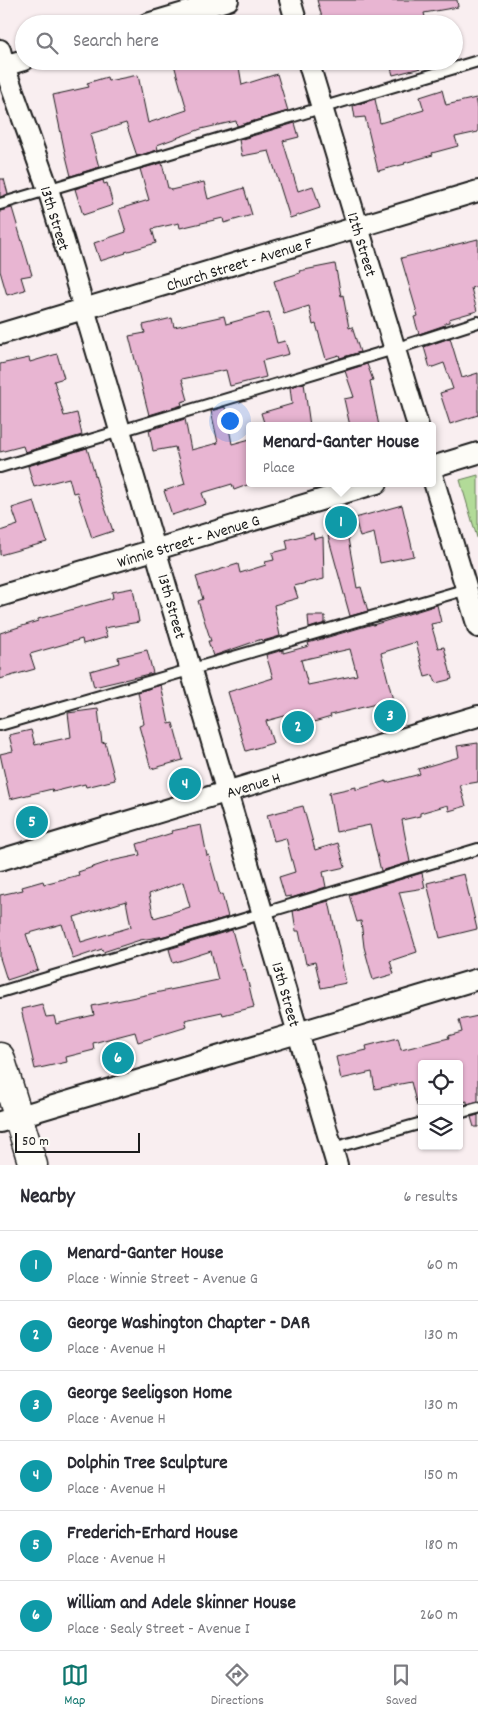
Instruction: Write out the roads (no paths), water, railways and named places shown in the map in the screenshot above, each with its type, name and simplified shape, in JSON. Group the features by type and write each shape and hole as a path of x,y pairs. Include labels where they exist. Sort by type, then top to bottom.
{"main road":[{"path":"0,1057 9,1120 33,1165"}],"street":[{"path":"177,15 228,0"},
{"path":"290,0 294,15"},
{"path":"1,61 15,60"},
{"name":"13th Street","path":"1,61 48,189 335,1156"},
{"name":"12th Street","path":"311,70 417,422"},
{"name":"Church Street - Avenue F","path":"0,334 478,191"},
{"path":"436,465 478,453"},
{"name":"Winnie Street - Avenue G","path":"0,596 364,487"},
{"path":"436,487 478,627"},
{"name":"Avenue H","path":"0,860 478,716"},
{"path":"9,1120 478,979"}],"lane":[{"path":"463,66 478,61"},
{"path":"0,204 448,70"},
{"path":"0,467 478,322"},
{"path":"0,725 467,589"},
{"path":"0,992 478,848"},
{"path":"463,1112 478,1108"},
{"path":"335,1156 418,1125"}],"place":[{"name":"Menard-Ganter House","path":"341,522"},
{"name":"George Seeligson Home","path":"390,716"},
{"name":"George Washington Chapter - DAR","path":"298,727"},
{"name":"Dolphin Tree Sculpture","path":"185,784"},
{"name":"Frederich-Erhard House","path":"32,822"},
{"name":"William and Adele Skinner House","path":"118,1058"}]}
